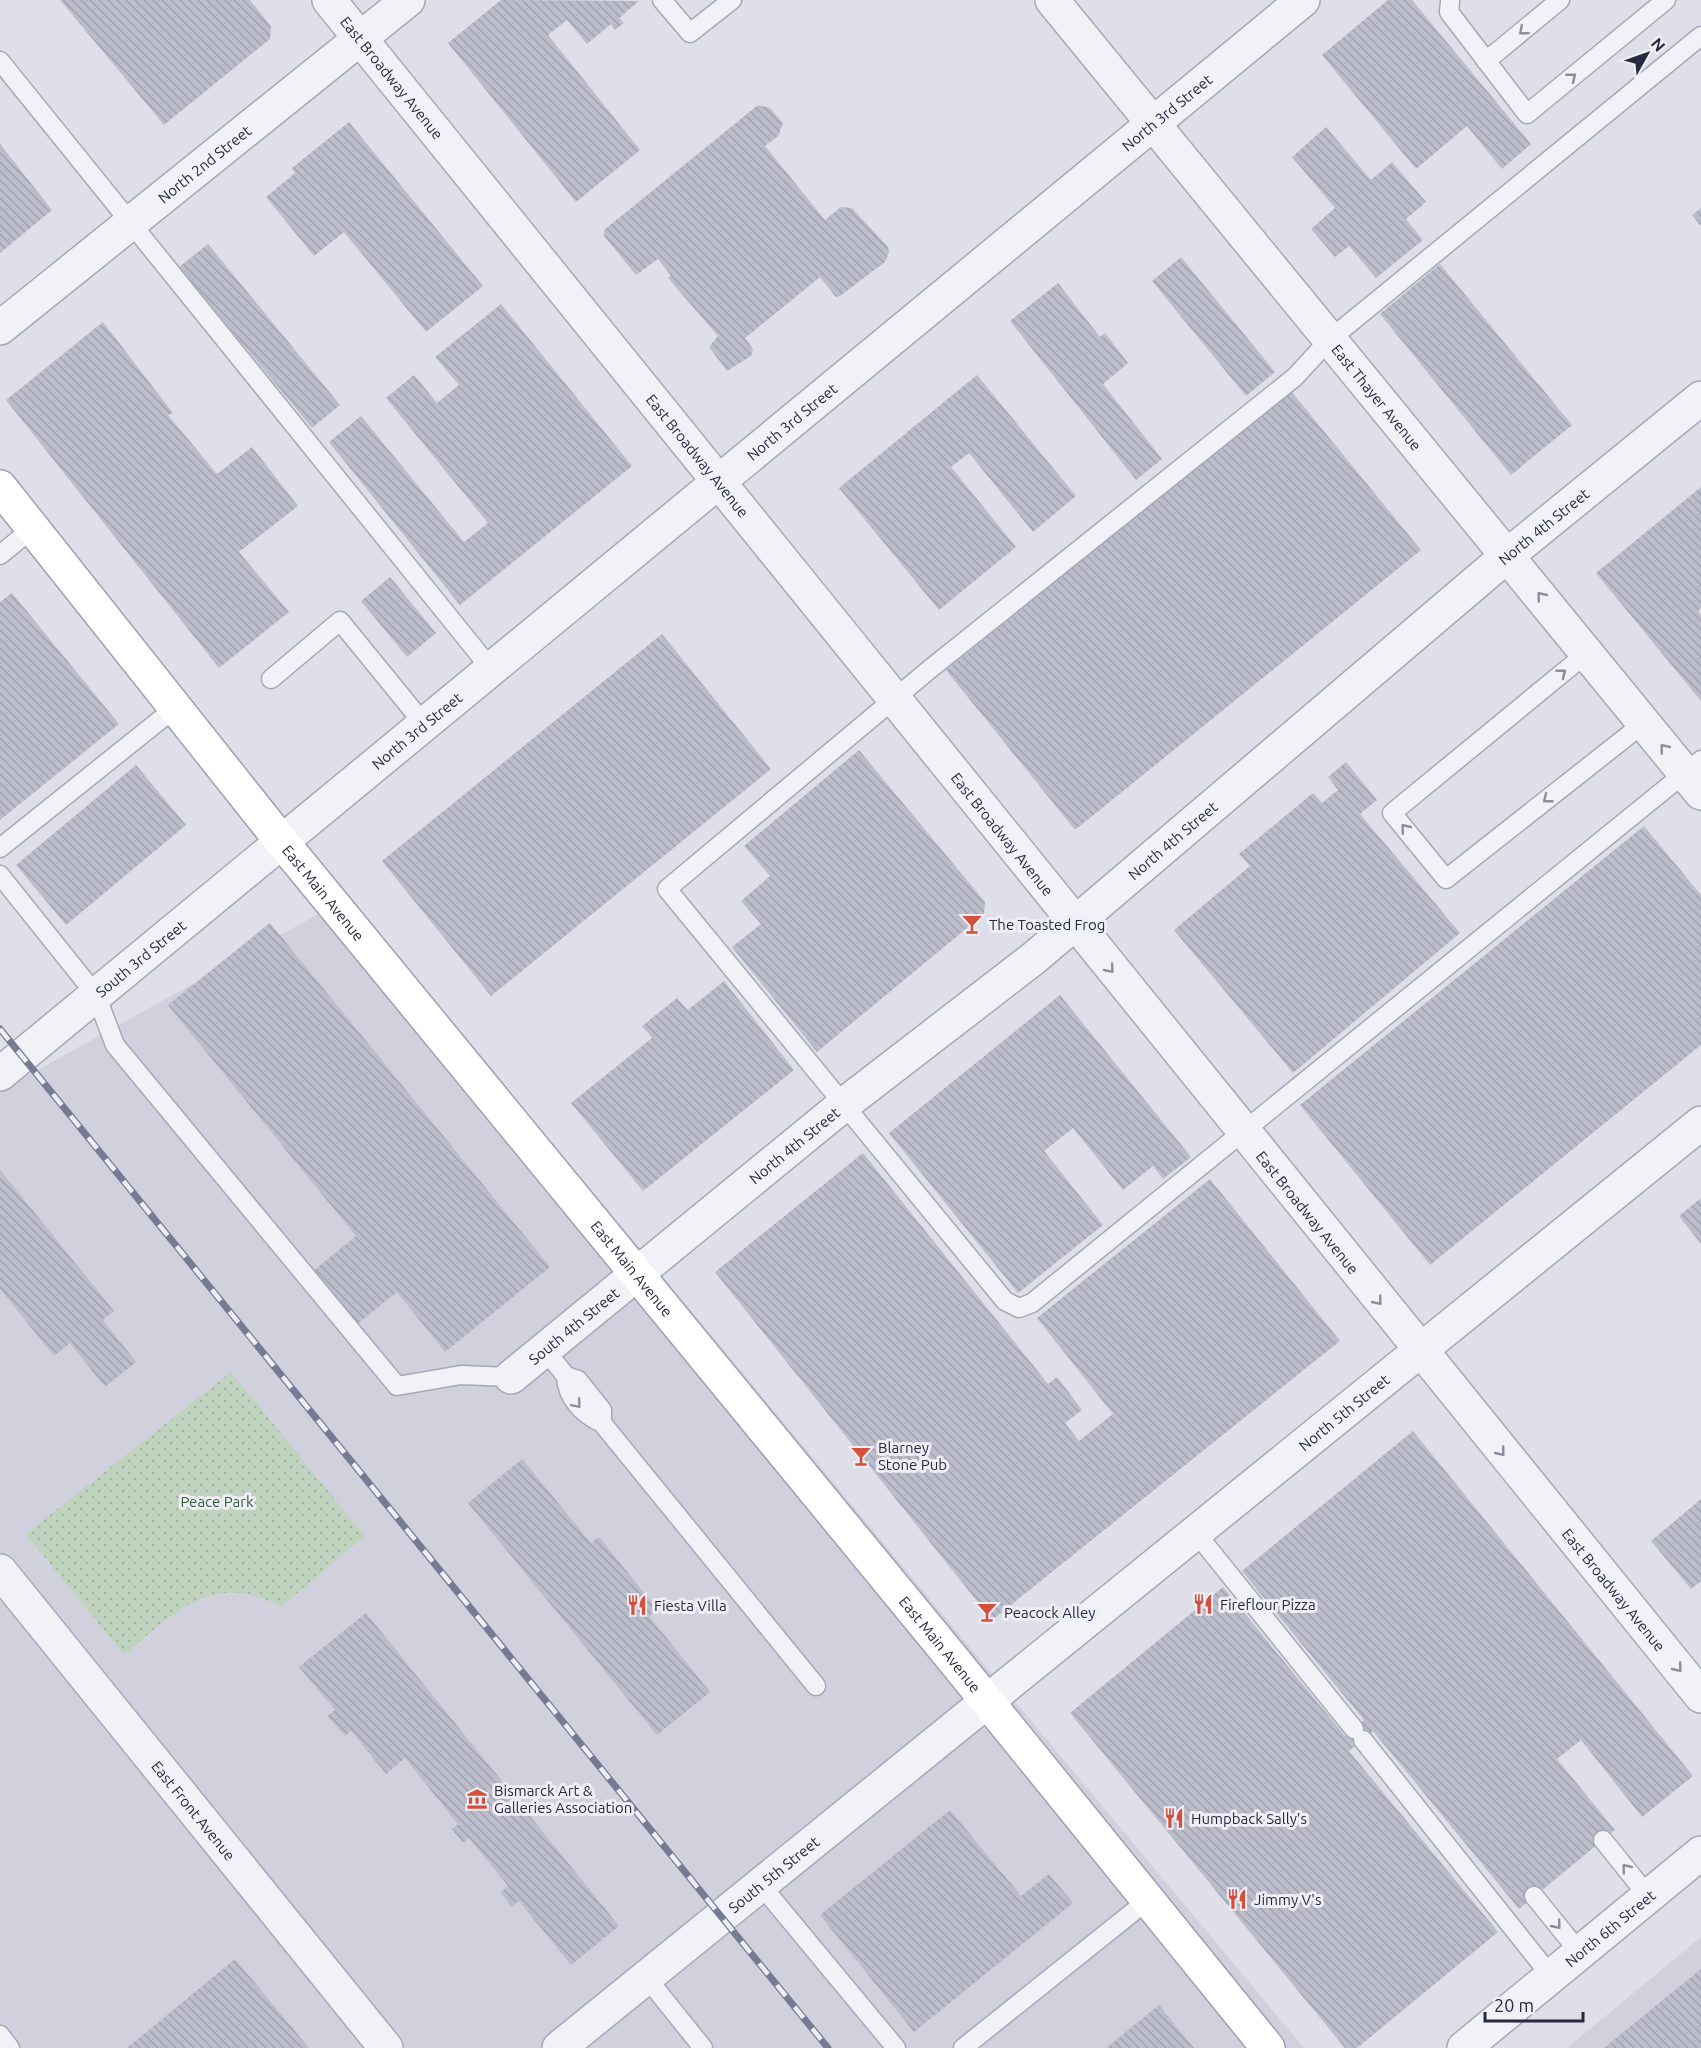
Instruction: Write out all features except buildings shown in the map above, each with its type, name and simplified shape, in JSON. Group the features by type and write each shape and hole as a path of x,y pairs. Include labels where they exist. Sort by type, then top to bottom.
{"main road":[{"name":"East Main Avenue","path":"0,487 282,843 987,1701 1268,2048"}],"street":[{"name":"East Broadway Avenue","path":"329,0 895,698 1073,924 1701,1696"},
{"name":"North 2nd Street","path":"0,328 408,0"},
{"name":"East Thayer Avenue","path":"1052,0 1644,723 1696,775"},
{"name":"North 3rd Street","path":"282,843 721,482 1151,122 1303,0"},
{"name":"North 4th Street","path":"636,1275 842,1106 1035,958 1508,555 1701,398"},
{"name":"South 3rd Street","path":"0,1074 282,843"},
{"name":"North 5th Street","path":"987,1701 1701,1123"},
{"name":"South 4th Street","path":"511,1377 636,1275"},
{"name":"East Front Avenue","path":"0,1571 387,2048"},
{"name":"South 5th Street","path":"559,2048 987,1701"},
{"name":"North 6th Street","path":"1464,2048 1701,1853"}],"lane":[{"path":"662,0 690,33 732,0"},
{"path":"1486,61 1560,0"},
{"path":"1450,3 1486,61 1527,114 1666,0"},
{"path":"1696,775 1243,1131 1032,1303 1019,1308 1005,1301 842,1106 667,889 895,698 1295,377 1329,340 1701,36"},
{"path":"0,61 491,669"},
{"path":"0,555 33,528"},
{"path":"271,679 340,621 424,724"},
{"path":"1587,653 1392,813 1446,879 1644,723"},
{"path":"0,848 175,708"},
{"path":"0,875 96,995 115,1045 397,1386 461,1375 511,1377"},
{"path":"544,1349 566,1376 578,1380 602,1410 602,1423 816,1686"},
{"path":"1196,1533 1551,1976"},
{"path":"1603,1840 1648,1896"},
{"path":"760,1884 896,2048"},
{"path":"1534,1896 1580,1953"},
{"path":"963,2048 1148,1900"},
{"path":"646,1977 703,2048"},
{"path":"0,2035 10,2048"}],"shaded area":[{"path":"349,897 1304,2048 0,2048 0,1091"},
{"path":"1701,1937 1701,2048 1567,2048"}],"green space":[{"name":"Peace Park","path":"231,1372 365,1536 282,1606 263,1598 232,1593 198,1600 167,1619 124,1655 26,1534"}],"railway":[{"path":"0,1029 828,2048"}],"place":[{"name":"The Toasted Frog","path":"972,924"},
{"name":"Blarney Stone Pub","path":"861,1456"},
{"name":"Fireflour Pizza","path":"1203,1604"},
{"name":"Fiesta Villa","path":"637,1605"},
{"name":"Peacock Alley","path":"987,1612"},
{"name":"Bismarck Art & Galleries Association","path":"477,1799"},
{"name":"Humpback Sally's","path":"1174,1818"},
{"name":"Jimmy V's","path":"1237,1899"}]}
